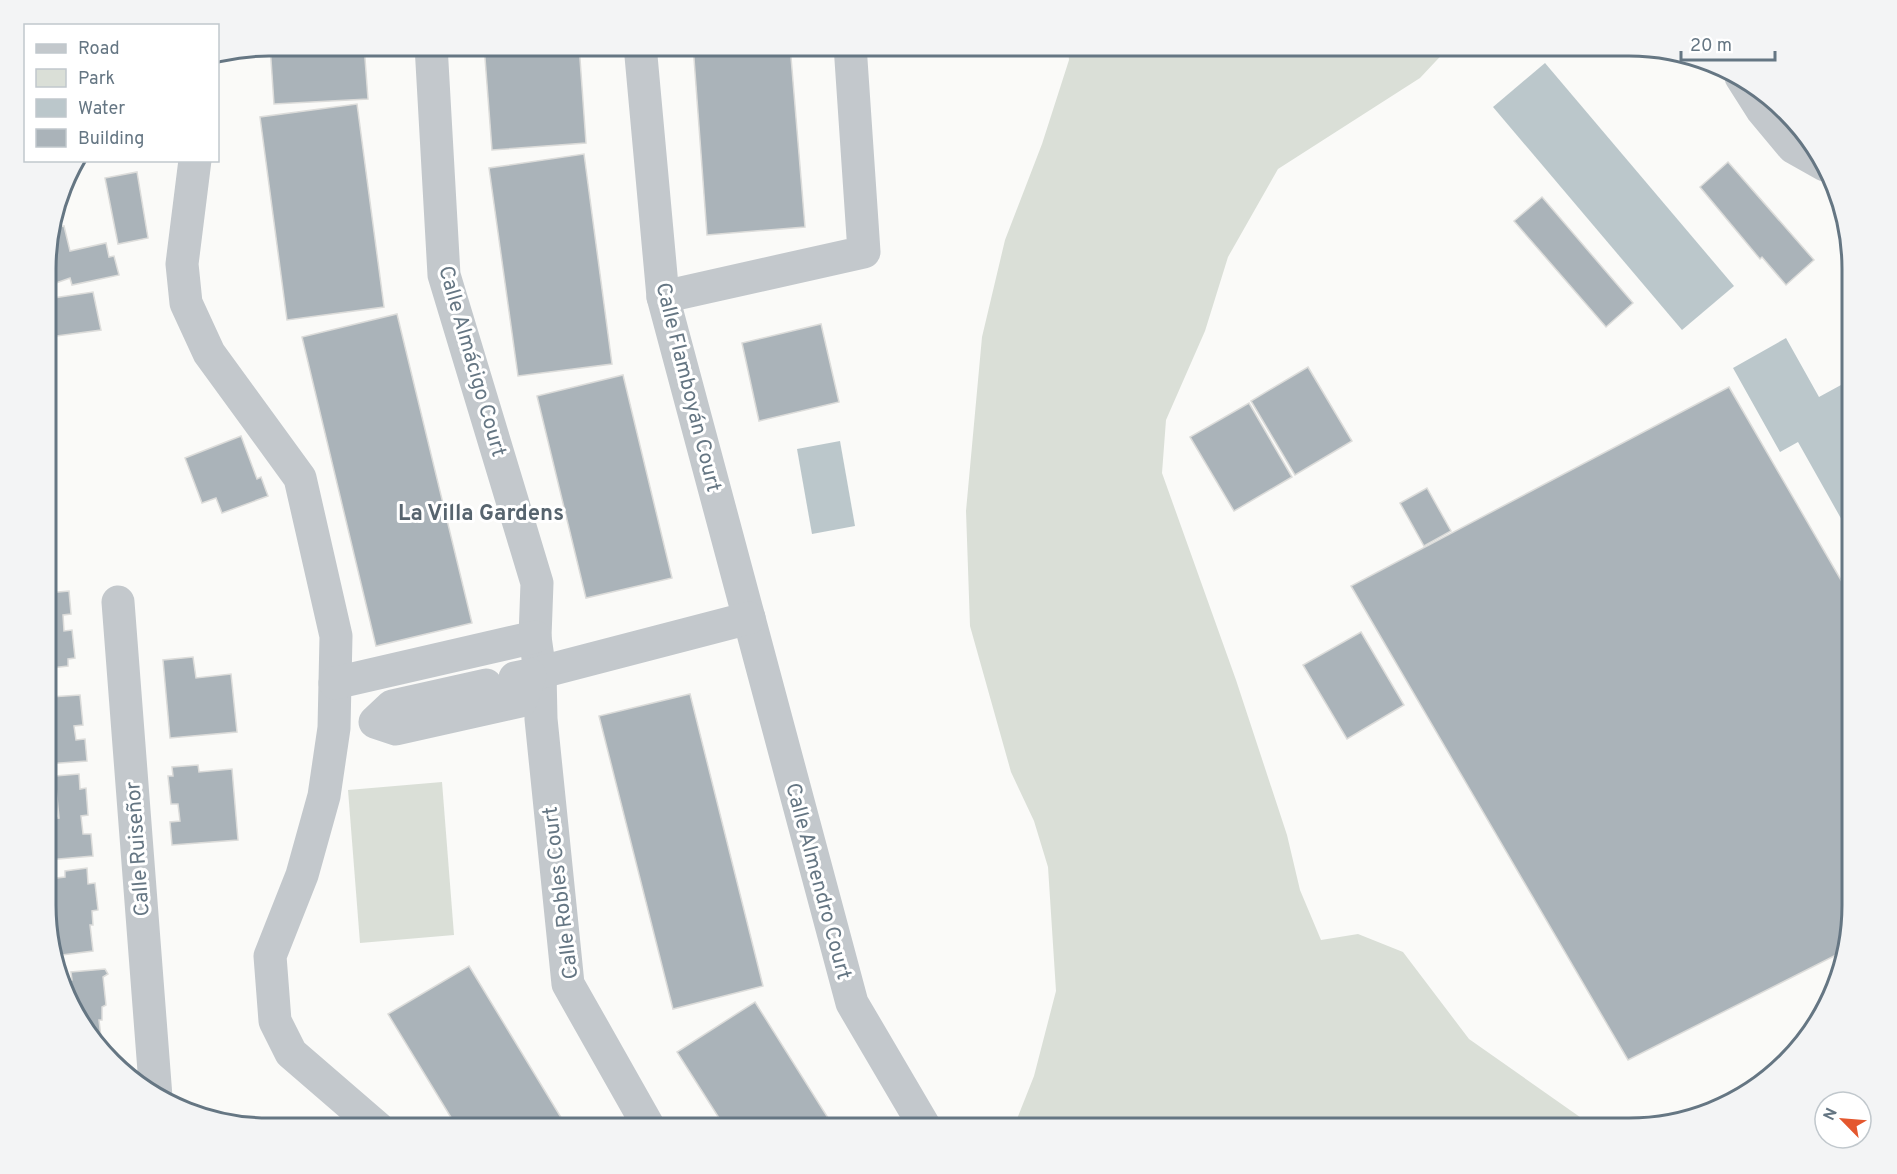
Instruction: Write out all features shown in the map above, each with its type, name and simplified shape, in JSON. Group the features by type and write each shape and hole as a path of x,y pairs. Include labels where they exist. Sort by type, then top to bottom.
{"street":[{"name":"Calle Almácigo Court","path":"432,56 444,275 537,582 535,637 518,678"},
{"name":"Calle Flamboyán Court","path":"641,56 663,297 749,618"},
{"path":"663,297 864,252 851,56"},
{"path":"1753,96 1762,110 1793,147 1810,156"},
{"path":"195,162 182,264 186,303 209,353 300,478 336,636 334,728 324,796 302,875 270,956 276,1021 291,1053 366,1118"},
{"name":"Calle Ruiseñor","path":"118,602 155,1086"},
{"path":"375,722 392,706 518,678 749,618"},
{"name":"Calle Almendro Court","path":"749,618 852,1003 920,1118"},
{"path":"335,683 535,637"},
{"path":"334,728 375,722 396,729 521,700 518,678"},
{"name":"Calle Robles Court","path":"518,678 541,719 568,984 644,1118"}],"green space":[{"path":"1069,56 1441,56 1420,78 1278,169 1228,257 1205,331 1166,420 1162,473 1236,680 1287,835 1300,890 1321,940 1358,934 1403,952 1469,1039 1581,1118 1017,1118 1034,1076 1056,991 1048,867 1034,821 1011,772 970,626 966,511 982,337 1005,240 1042,144"},
{"path":"442,782 454,935 360,943 348,790"}],"water":[{"path":"1545,63 1734,286 1682,330 1493,107"},
{"path":"1786,338 1819,397 1841,385 1841,519 1798,442 1780,452 1733,368"},
{"path":"840,441 855,526 812,534 797,449"}],"building":[{"path":"271,56 365,56 368,99 274,104"},
{"path":"485,56 580,56 586,143 492,150"},
{"path":"694,56 791,56 805,227 707,235"},
{"path":"357,104 384,307 287,320 260,117"},
{"path":"584,154 612,364 518,376 489,168"},
{"path":"1728,162 1814,260 1786,285 1762,257 1760,259 1700,187"},
{"path":"137,172 148,238 118,244 105,178"},
{"path":"1542,197 1633,303 1606,327 1514,221"},
{"path":"64,226 70,251 106,243 109,257 114,256 119,275 72,285 70,278 56,283 57,240 60,227"},
{"path":"93,292 101,330 56,336 56,298"},
{"path":"397,314 472,623 376,646 302,337"},
{"path":"821,324 839,402 759,421 742,343"},
{"path":"1308,367 1352,441 1295,475 1251,401"},
{"path":"623,375 672,578 586,598 537,396"},
{"path":"1729,387 1842,581 1842,906 1840,934 1835,955 1628,1060 1351,586"},
{"path":"1249,403 1292,477 1234,511 1190,437"},
{"path":"241,436 257,479 261,477 268,496 222,513 216,498 202,503 185,458"},
{"path":"1427,488 1451,531 1424,546 1400,503"},
{"path":"69,591 71,614 63,615 64,631 72,630 75,658 68,659 68,666 56,667 56,592"},
{"path":"1361,632 1404,705 1347,739 1303,665"},
{"path":"193,657 196,678 231,674 237,732 170,738 163,660"},
{"path":"690,694 763,986 673,1009 599,716"},
{"path":"80,695 83,725 74,726 76,740 85,739 87,761 56,763 56,697"},
{"path":"198,765 199,772 232,769 238,840 172,845 170,822 180,821 178,804 171,804 168,776 173,776 172,767"},
{"path":"79,774 80,789 86,788 88,815 81,816 83,834 91,834 93,856 56,859 56,818 59,818 56,776"},
{"path":"87,868 88,884 95,883 98,910 92,911 93,925 90,925 93,951 62,955 57,934 56,878 65,877 65,871"},
{"path":"469,966 561,1118 451,1118 388,1014"},
{"path":"105,969 108,974 103,977 106,1005 102,1007 102,1020 99,1020 101,1037 77,1000 69,980 72,980 71,972"},
{"path":"755,1002 828,1118 719,1118 677,1052"}],"district":[{"name":"La Villa Gardens","path":"481,512"}]}
